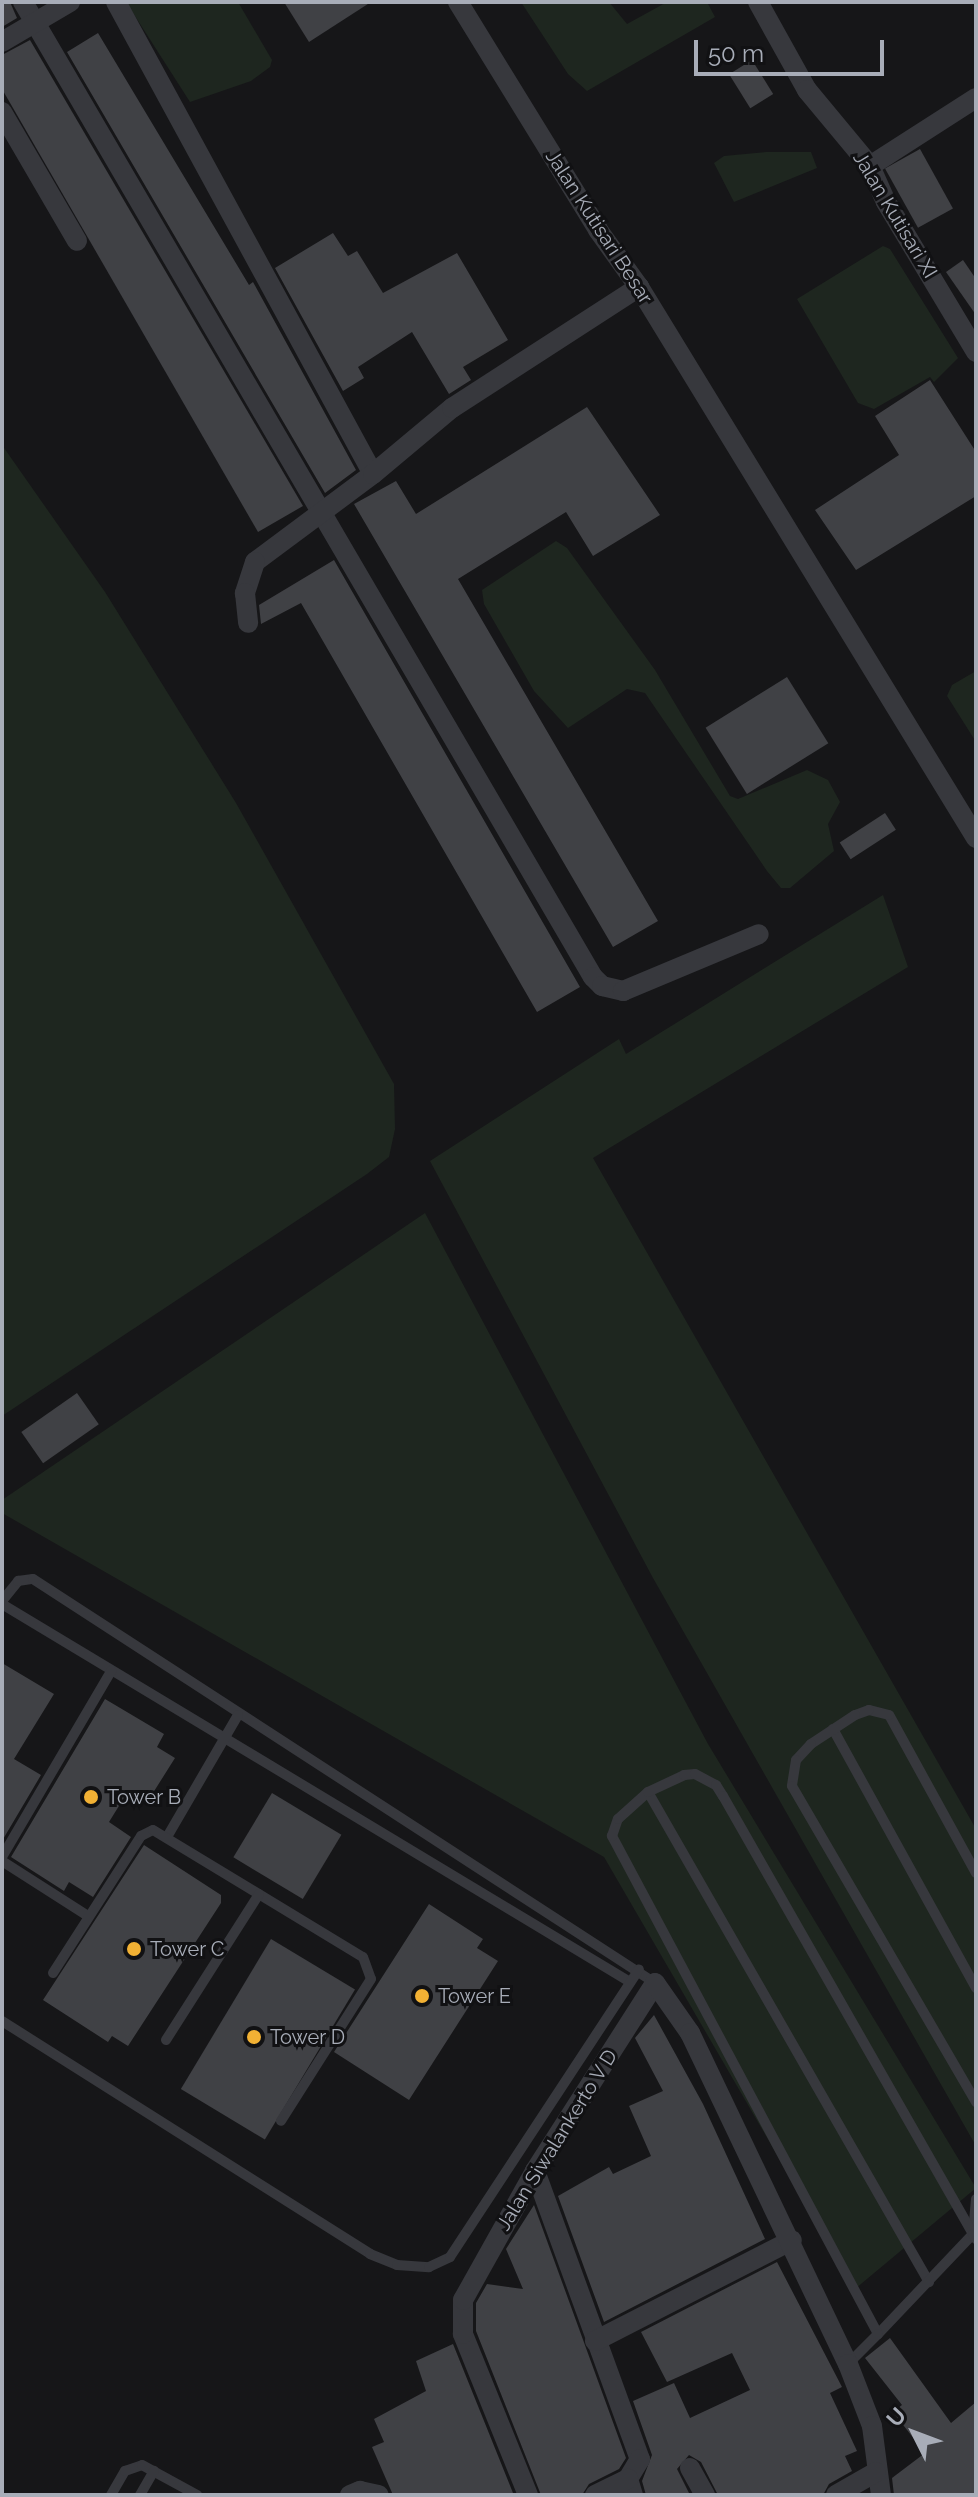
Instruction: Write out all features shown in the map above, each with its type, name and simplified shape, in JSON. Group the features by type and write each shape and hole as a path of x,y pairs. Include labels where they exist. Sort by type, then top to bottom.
{"street":[{"path":"23,2 602,986 623,991 759,934"},
{"path":"2,42 70,2"},
{"path":"116,2 373,474"},
{"name":"Jalan Kutisari Besar","path":"458,2 598,230 639,287 737,453 976,838"},
{"name":"Jalan Kutisari XI","path":"758,2 807,90 870,166 886,202 976,352"},
{"path":"870,166 976,98"},
{"path":"2,112 77,241"},
{"path":"248,623 245,593 255,562 322,514 452,408 639,287"},
{"path":"655,1983 690,2033 792,2240 848,2364 870,2418 881,2495"},
{"name":"Jalan Siwalankerto V D","path":"528,2495 463,2334 463,2300 535,2171 655,1983"},
{"path":"535,2171 640,2459 631,2487 595,2495"},
{"path":"595,2341 792,2240"},
{"path":"690,2468 705,2495"},
{"path":"836,2495 876,2472"},
{"path":"350,2495 379,2495"}],"lane":[{"path":"630,1982 223,1739 2,1602 18,1581 33,1579 238,1715 639,1969 655,1983"},
{"path":"88,1916 2,1859 111,1671"},
{"path":"976,1873 889,1715 869,1710 833,1729 796,1760 792,1786 976,2102"},
{"path":"167,1837 238,1715"},
{"path":"833,1729 976,1988"},
{"path":"878,2334 612,1836 618,1819 648,1792 684,1775 695,1774 716,1785 974,2237"},
{"path":"648,1792 929,2282"},
{"path":"53,1973 141,1836 153,1830 363,1957 371,1979 281,2121"},
{"path":"166,2040 259,1894"},
{"path":"2,2021 370,2254 397,2265 429,2267 450,2257 639,1969"},
{"path":"848,2364 974,2237 976,2199"},
{"path":"111,2495 133,2466 154,2471 197,2495"},
{"path":"140,2495 154,2471"}],"shaded area":[{"path":"126,2 238,2 272,60 270,67 251,81 190,102"},
{"path":"521,2 609,2 627,24 667,2 707,2 715,17 587,91 568,74"},
{"path":"811,152 817,168 734,202 714,163 724,156"},
{"path":"883,246 890,249 958,358 934,382 930,377 874,409 858,403 797,299"},
{"path":"2,445 105,592 236,803 394,1084 395,1129 389,1157 367,1174 2,1416"},
{"path":"556,541 567,548 655,670 730,796 738,799 807,770 828,780 840,802 828,824 834,851 790,888 781,888 767,871 645,693 627,689 568,728 534,691 484,604 482,590"},
{"path":"976,671 976,742 947,696 952,685"},
{"path":"883,895 908,967 593,1158 976,1829 976,2146 653,1578 430,1161 619,1039 626,1054"},
{"path":"425,1213 708,1744 976,2188 855,2289 604,1857 2,1513 2,1500"}],"building":[{"path":"2,2 10,2 17,18 2,27"},
{"path":"284,2 371,2 309,42"},
{"path":"98,33 249,285 253,282 356,470 325,493 67,52"},
{"path":"30,40 303,506 258,532 2,89 2,55"},
{"path":"752,60 773,94 750,108 729,74"},
{"path":"920,149 953,208 918,228 885,168"},
{"path":"333,233 348,256 357,251 383,293 457,253 508,340 463,367 471,380 449,394 412,332 358,367 364,378 343,391 275,268"},
{"path":"963,260 976,279 976,315 946,272"},
{"path":"930,380 976,452 976,496 856,570 815,510 899,455 875,416"},
{"path":"587,407 660,515 593,556 566,512 458,579 658,921 613,947 354,504 396,481 416,514"},
{"path":"334,560 580,987 537,1012 301,603 261,624 259,605"},
{"path":"787,677 828,743 747,794 706,728"},
{"path":"885,813 896,830 851,859 840,842"},
{"path":"77,1393 99,1424 43,1463 21,1432"},
{"path":"2,1663 54,1694 14,1759 41,1775 2,1841"},
{"name":"Tower B","path":"105,1699 164,1734 157,1747 175,1758 146,1804 127,1793 109,1822 131,1837 93,1897 69,1882 64,1891 11,1857"},
{"path":"272,1793 341,1835 303,1899 233,1857"},
{"name":"Tower C","path":"144,1845 221,1895 221,1903 128,2046 112,2036 108,2042 43,2000"},
{"name":"Tower E","path":"429,1904 483,1939 477,1948 498,1961 409,2100 334,2052"},
{"name":"Tower D","path":"271,1939 355,1989 265,2139 181,2089"},
{"path":"654,2015 703,2104 765,2239 604,2322 558,2196 609,2167 613,2174 651,2156 629,2106 663,2091 635,2038"},
{"path":"534,2205 626,2458 619,2469 589,2484 582,2495 541,2495 476,2331 476,2303 487,2284 523,2289 506,2249"},
{"path":"777,2262 842,2387 830,2393 857,2451 845,2456 852,2471 829,2484 823,2495 718,2495 701,2462 689,2455 677,2469 690,2495 646,2495 642,2481 652,2455 633,2401 674,2383 690,2418 750,2390 732,2353 667,2382 641,2332"},
{"path":"890,2338 951,2423 976,2402 976,2495 894,2495 892,2478 925,2453 893,2412 902,2405 865,2358"},
{"path":"453,2344 513,2493 393,2495 372,2447 384,2442 374,2419 426,2391 416,2361"}],"place":[{"name":"Tower B","path":"91,1797"},
{"name":"Tower C","path":"134,1949"},
{"name":"Tower E","path":"422,1996"},
{"name":"Tower D","path":"254,2037"}]}
